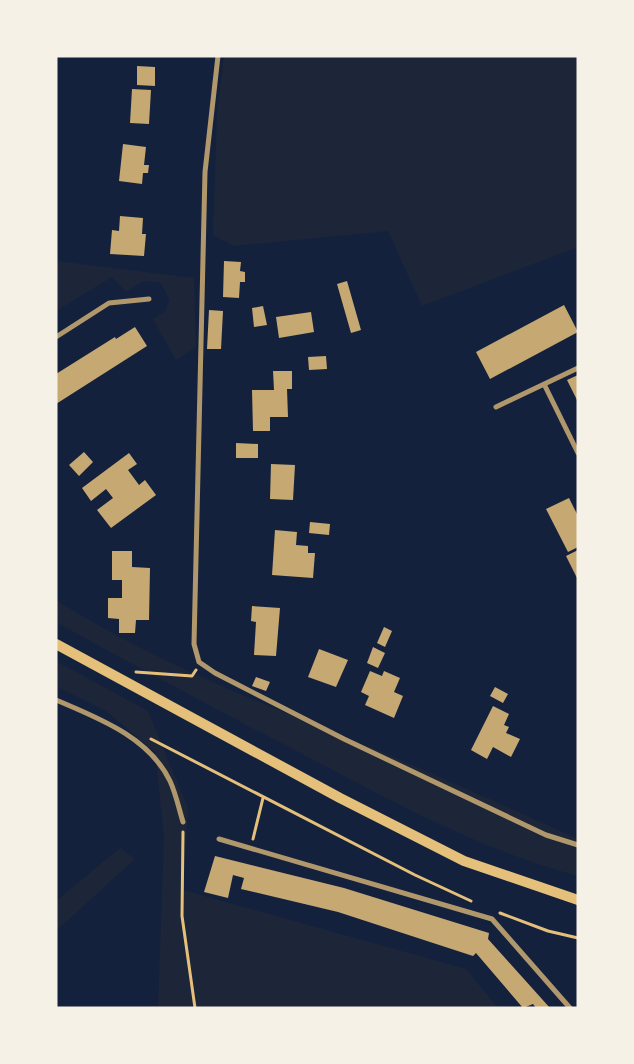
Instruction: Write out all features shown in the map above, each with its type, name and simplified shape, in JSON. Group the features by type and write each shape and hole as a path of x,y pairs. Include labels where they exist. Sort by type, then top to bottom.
{"main road":[{"path":"56,644 340,798 464,861 578,900"}],"street":[{"path":"218,56 205,172 194,644 199,662 215,673 344,739 546,835 578,845"},
{"path":"56,337 109,303 149,299"},
{"path":"496,407 578,368"},
{"path":"544,384 578,453"},
{"path":"56,700 108,722 148,750 170,781 183,822"},
{"path":"219,839 492,919 570,1008"}],"path":[{"path":"134,672 192,676 199,662"},
{"path":"150,738 415,875 477,903"},
{"path":"251,849 263,798"},
{"path":"183,822 182,916 195,1008"},
{"path":"494,910 548,931 578,938"}],"shaded area":[{"path":"224,56 578,56 578,247 422,306 388,231 234,246 213,235 217,113"},
{"path":"56,261 194,278 196,347 176,360 153,319 166,311 169,299 161,283 144,281 126,292 112,277 56,311"},
{"path":"56,600 131,643 210,681 396,758 578,839 578,876 511,855 447,828 222,712 56,622"},
{"path":"56,661 148,711 188,808 183,890 466,969 498,1008 158,1008 164,836 155,752 106,711 56,686"},
{"path":"120,848 135,859 56,931 56,901"}],"building":[{"path":"137,66 155,67 155,86 137,85"},
{"path":"132,89 151,90 149,124 130,123"},
{"path":"123,144 146,147 144,165 149,165 148,173 143,173 142,184 119,181"},
{"path":"120,216 143,218 142,234 146,234 144,256 110,254 112,230 119,231"},
{"path":"224,261 241,262 240,271 245,272 245,282 240,282 239,298 223,297"},
{"path":"347,281 361,330 351,333 337,284"},
{"path":"564,305 578,332 490,379 476,352"},
{"path":"263,306 267,325 254,327 252,308"},
{"path":"209,310 223,311 221,349 207,349"},
{"path":"311,312 314,332 279,338 276,317"},
{"path":"135,327 147,346 56,404 56,374 115,337 116,339"},
{"path":"326,356 327,369 309,370 308,357"},
{"path":"273,371 292,371 292,389 287,389 288,417 270,417 270,431 253,431 252,390 274,390"},
{"path":"578,375 578,402 567,380"},
{"path":"236,443 258,444 258,458 236,458"},
{"path":"84,452 93,462 79,476 69,465"},
{"path":"129,453 137,464 128,470 139,485 145,480 156,495 111,528 97,510 113,498 106,489 91,501 82,488"},
{"path":"271,464 295,465 293,500 270,499"},
{"path":"569,498 578,516 578,547 568,552 546,509"},
{"path":"310,522 330,524 329,535 309,533"},
{"path":"275,530 297,532 296,545 308,546 308,553 315,553 313,578 272,575"},
{"path":"578,550 578,580 566,556"},
{"path":"112,551 132,551 132,567 150,568 149,620 136,620 135,633 119,633 119,619 108,618 108,598 122,598 122,580 112,580"},
{"path":"252,606 280,608 276,656 254,655 256,622 251,621"},
{"path":"384,627 392,631 385,647 377,643"},
{"path":"373,647 385,653 378,668 367,663"},
{"path":"319,649 348,660 336,687 308,677"},
{"path":"370,671 382,676 384,671 400,678 394,692 403,696 394,718 365,705 369,696 361,692"},
{"path":"256,677 270,682 266,691 252,686"},
{"path":"495,687 508,694 503,703 490,696"},
{"path":"493,706 509,714 504,725 509,727 506,733 520,739 511,757 493,747 487,759 471,750"},
{"path":"215,856 344,888 489,933 488,939 550,1008 536,1008 533,1004 523,1008 476,953 473,956 338,912 241,889 244,878 233,875 228,898 204,892"}]}
